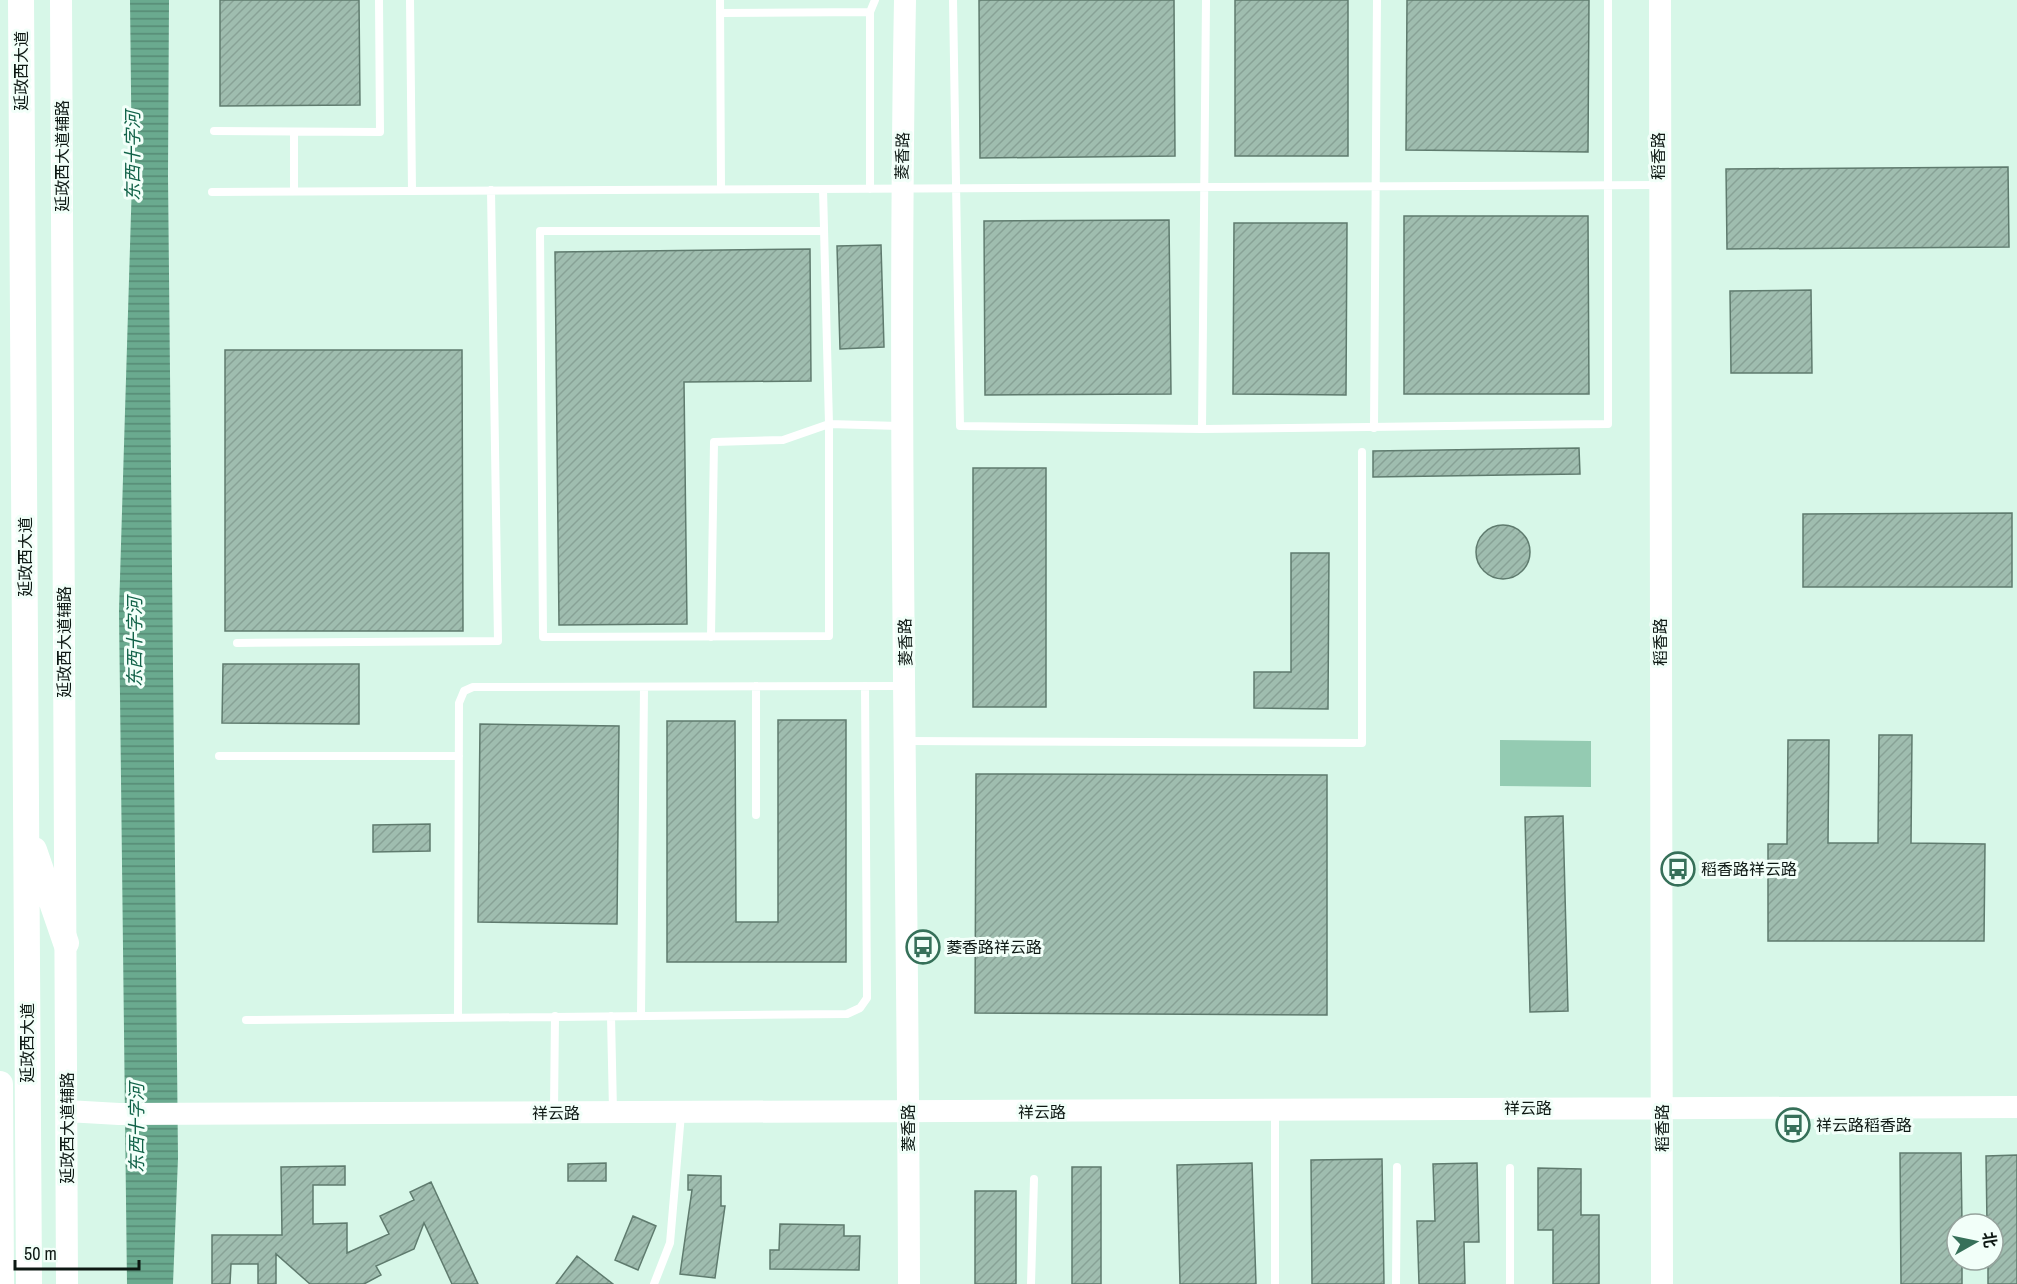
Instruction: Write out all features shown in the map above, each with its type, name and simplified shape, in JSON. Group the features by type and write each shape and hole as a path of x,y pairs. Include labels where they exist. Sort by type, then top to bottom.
{"main road":[{"name":"延政西大道","path":"21,0 29,1284"},
{"path":"26,828 66,943"},
{"name":"延政西大道","path":"0,1084 1,1284"}],"street":[{"name":"延政西大道辅路","path":"61,0 67,1284"},
{"name":"菱香路","path":"905,0 901,426 906,741 909,1284"},
{"name":"稻香路","path":"1660,0 1658,185 1662,1284"},
{"name":"祥云路","path":"67,1111 119,1114 908,1113 1662,1107 2017,1107"}],"lane":[{"path":"214,131 380,132 379,0"},
{"path":"410,0 412,191"},
{"path":"720,0 721,189"},
{"path":"870,189 870,12 875,0"},
{"path":"953,0 960,426 1203,429 1608,424 1608,0"},
{"path":"1203,429 1206,0"},
{"path":"1374,428 1377,0"},
{"path":"720,13 870,12"},
{"path":"294,132 294,191"},
{"path":"212,192 1658,185"},
{"path":"823,189 829,424 829,636 543,637 540,231 824,231"},
{"path":"237,643 498,641 491,190"},
{"path":"711,636 714,442 783,440 829,424 901,426"},
{"path":"906,741 1362,743 1362,452"},
{"path":"756,686 756,815"},
{"path":"246,1020 847,1014 860,1008 867,998 865,686"},
{"path":"458,1018 459,703 464,691 473,687 905,686"},
{"path":"641,1015 644,687"},
{"path":"219,756 459,756"},
{"path":"554,1113 555,1016"},
{"path":"611,1016 613,1113"},
{"path":"1275,1110 1275,1284"},
{"path":"654,1284 670,1243 681,1113"},
{"path":"1396,1284 1397,1167"},
{"path":"1510,1168 1510,1284"},
{"path":"1031,1284 1034,1179"}],"shaded area":[{"path":"1500,740 1591,741 1591,787 1500,786"}],"water":[{"name":"东西十字河","path":"130,0 169,0 168,175 178,1158 173,1284 127,1284 119,611 132,180"}],"building":[{"path":"220,0 359,0 360,105 220,106"},
{"path":"979,0 1174,0 1175,156 980,158"},
{"path":"1235,0 1348,0 1348,156 1235,156"},
{"path":"1407,0 1589,0 1588,152 1406,150"},
{"path":"2008,167 2009,247 1727,249 1726,169"},
{"path":"1404,216 1588,216 1589,394 1404,394"},
{"path":"1169,220 1171,394 985,395 984,221"},
{"path":"1234,223 1347,223 1346,395 1233,394"},
{"path":"881,245 884,347 840,349 837,246"},
{"path":"810,249 811,381 684,382 687,624 559,625 555,252"},
{"path":"1811,290 1812,373 1731,373 1730,291"},
{"path":"225,350 462,350 463,631 225,631"},
{"path":"1579,448 1580,474 1373,477 1373,451"},
{"path":"973,468 1046,468 1046,707 973,707"},
{"path":"2012,513 2012,587 1803,587 1803,514"},
{"path":"1498,525 1508,525 1522,533 1528,542 1530,552 1528,562 1522,571 1508,579 1498,579 1481,567 1476,557 1476,547 1488,530"},
{"path":"1291,553 1329,553 1328,709 1254,708 1254,672 1291,672"},
{"path":"223,664 359,664 359,724 222,723"},
{"path":"778,720 846,720 846,962 667,962 667,721 735,721 736,922 778,922"},
{"path":"480,724 619,726 617,924 478,922"},
{"path":"1879,735 1912,735 1911,843 1985,844 1984,941 1768,941 1768,844 1787,844 1788,740 1829,740 1828,843 1878,843"},
{"path":"976,774 1327,775 1327,1015 975,1013"},
{"path":"1563,816 1568,1011 1530,1012 1525,817"},
{"path":"430,824 430,851 373,852 373,825"},
{"path":"1900,1153 1961,1153 1962,1212 1945,1212 1945,1272 1962,1272 1962,1284 1901,1284"},
{"path":"2017,1155 2017,1284 1988,1284 1988,1272 2005,1272 2005,1212 1987,1212 1986,1156"},
{"path":"1382,1159 1384,1284 1312,1284 1311,1160"},
{"path":"606,1163 606,1181 568,1181 568,1164"},
{"path":"1252,1163 1256,1284 1180,1284 1177,1165"},
{"path":"1477,1163 1479,1242 1464,1242 1465,1284 1419,1284 1417,1221 1435,1221 1433,1164"},
{"path":"345,1166 345,1185 313,1185 313,1224 347,1223 347,1253 389,1234 380,1216 414,1200 410,1192 431,1182 478,1284 452,1284 424,1223 414,1249 376,1266 381,1275 364,1284 310,1284 276,1254 276,1284 258,1284 258,1264 231,1264 230,1284 212,1284 212,1235 282,1235 281,1167"},
{"path":"1072,1167 1101,1167 1101,1284 1072,1284"},
{"path":"1538,1168 1581,1169 1581,1215 1599,1215 1599,1284 1553,1284 1553,1230 1538,1230"},
{"path":"688,1175 721,1176 721,1206 725,1206 715,1278 680,1274 692,1190 688,1190"},
{"path":"975,1191 1016,1191 1016,1284 975,1284"},
{"path":"633,1216 656,1226 638,1270 615,1260"},
{"path":"780,1224 844,1225 844,1236 860,1236 859,1270 770,1269 770,1250 779,1250"},
{"path":"577,1256 613,1284 556,1284"}],"place":[{"name":"稻香路祥云路","path":"1678,869"},
{"name":"菱香路祥云路","path":"923,947"},
{"name":"祥云路稻香路","path":"1793,1125"}]}
